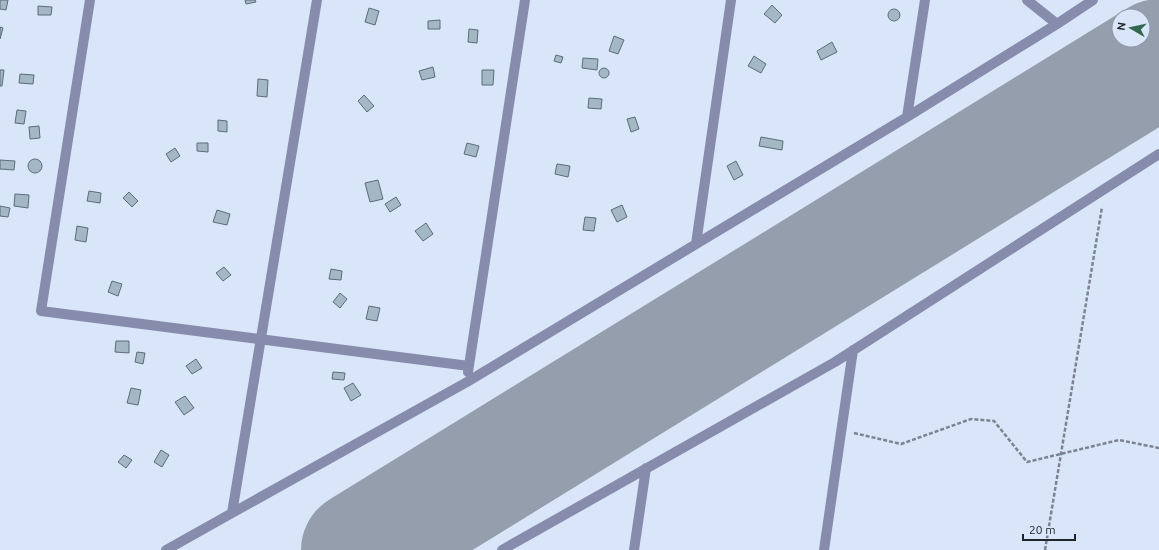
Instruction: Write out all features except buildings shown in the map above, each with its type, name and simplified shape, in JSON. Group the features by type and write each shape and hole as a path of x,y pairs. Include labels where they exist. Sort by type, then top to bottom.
{"street":[{"path":"90,0 41,311 261,338 469,366"},
{"path":"467,382 525,0"},
{"path":"696,244 731,0"},
{"path":"907,117 925,0"},
{"path":"1027,0 1057,24"},
{"path":"166,550 467,382 907,117 1093,0"},
{"path":"232,513 315,2"},
{"path":"502,550 835,362 1159,154"},
{"path":"824,550 853,350"},
{"path":"634,550 646,468"}],"path":[{"path":"1046,550 1105,188"},
{"path":"842,430 901,444 971,419 994,421 1027,462 1119,440 1159,448"}],"runway":[{"path":"360,550 1159,58"}]}
